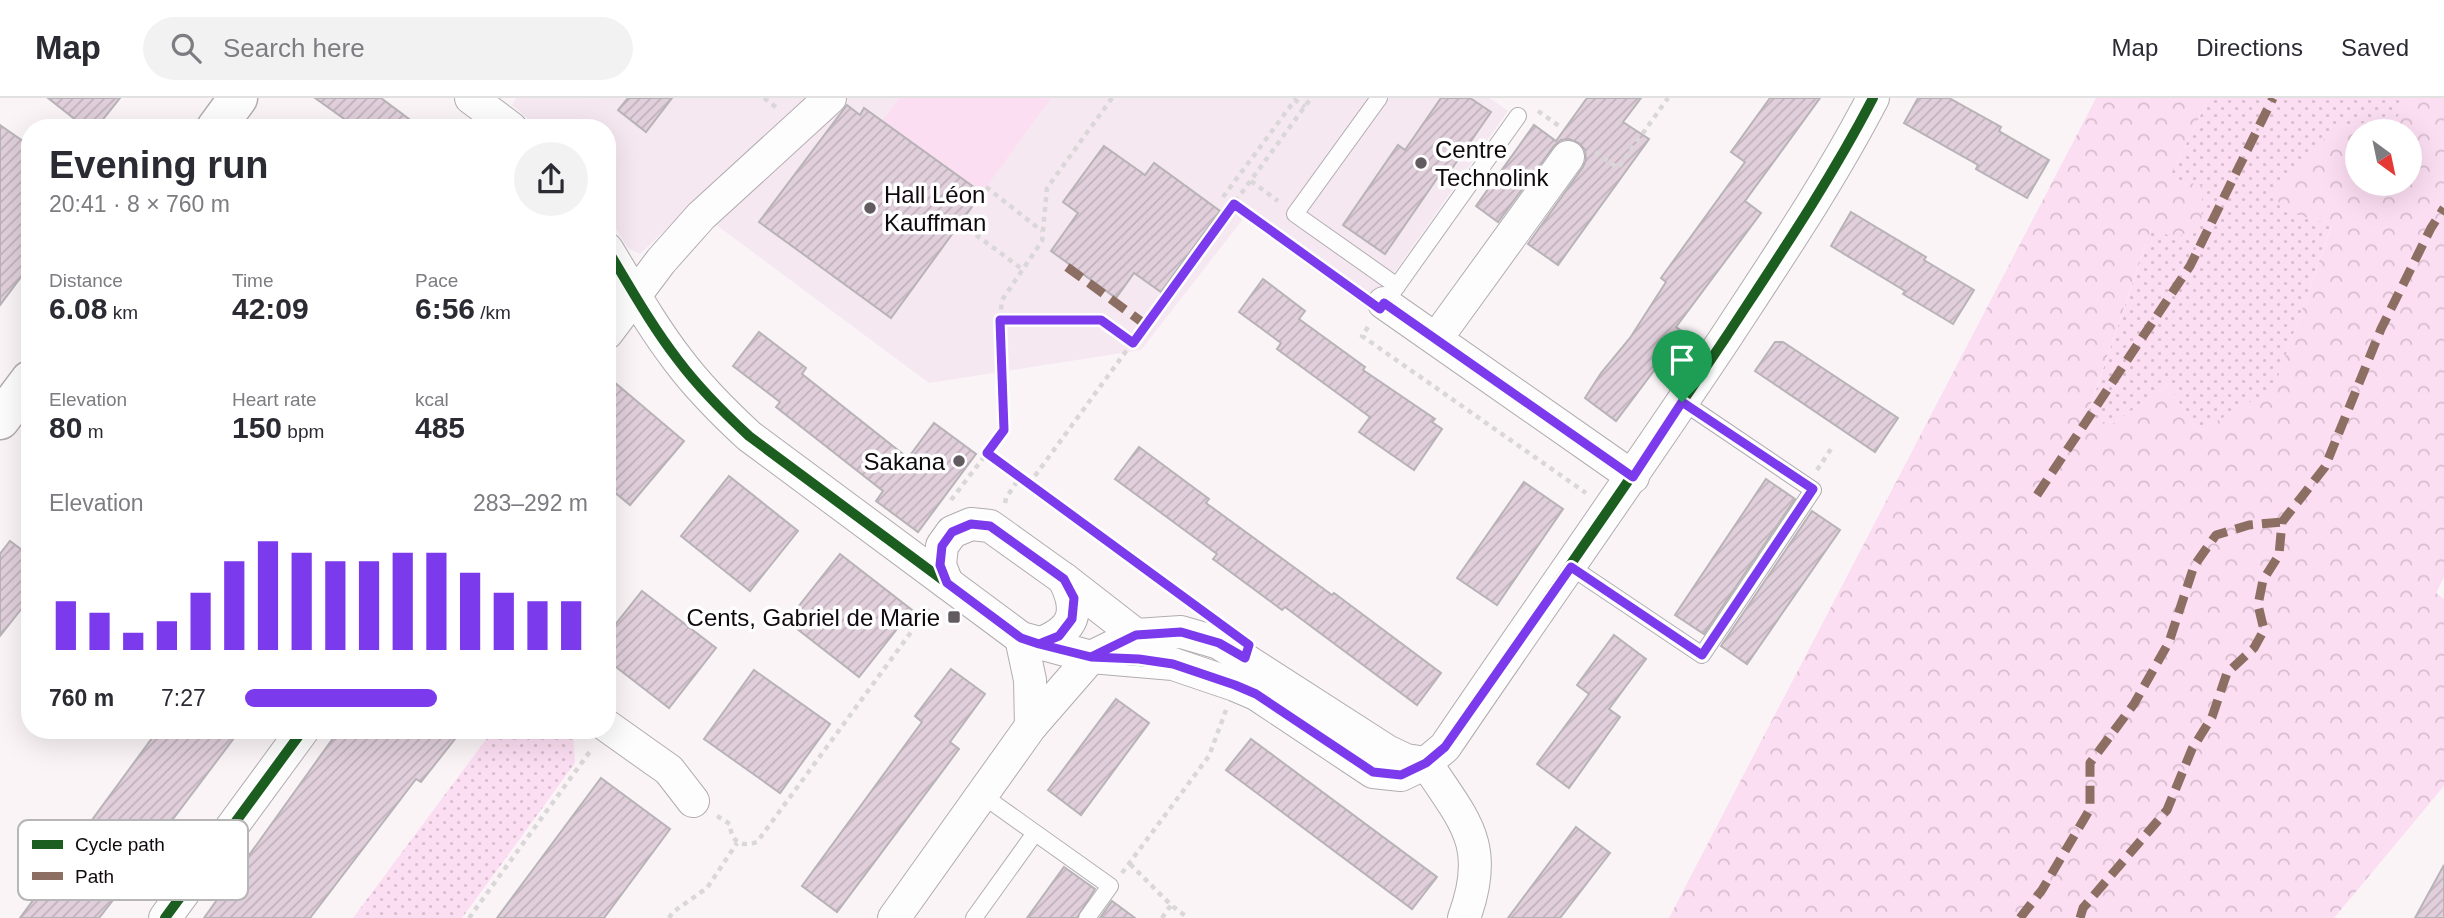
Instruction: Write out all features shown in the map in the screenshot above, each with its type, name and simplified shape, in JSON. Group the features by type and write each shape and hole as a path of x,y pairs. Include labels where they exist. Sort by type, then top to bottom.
{"main road":[{"path":"223,119 238,98"},
{"path":"0,420 21,392"}],"street":[{"path":"471,98 499,119"},
{"path":"616,321 661,261 701,216 830,98"},
{"path":"616,264 678,361 711,401 749,436 1030,641 1091,657 1173,664 1235,685 1256,694 1373,772 1401,775 1426,763 1445,747 1571,567 1786,245 1873,98"},
{"path":"1436,340 1575,146"},
{"path":"1387,299 1436,340 1633,477"},
{"path":"947,583 940,565 942,546 952,532 971,524 990,526 1136,635"},
{"path":"1030,641 1059,636 1072,619 1074,598 1064,579"},
{"path":"894,918 1031,726 1091,657 1136,635 1181,632 1219,643 1387,751 1406,760 1426,763 1463,818 1475,853 1475,890 1464,918"},
{"path":"1030,641 1031,726"},
{"path":"237,820 296,739"},
{"path":"614,739 669,770 693,801"},
{"path":"165,918 178,900"}],"lane":[{"path":"1378,98 1296,214 1387,299 1523,110"},
{"path":"1571,567 1702,655 1813,489 1682,402"},
{"path":"982,794 1110,886 1087,918"},
{"path":"974,918 1035,832"}],"path":[{"path":"1112,98 1047,188 1042,241 1002,300 1000,320 1004,430 987,453 1194,605"},
{"path":"1029,484 1311,98"},
{"path":"1523,110 1575,146 1618,168 1668,98"},
{"path":"1223,197 1295,100 1305,107"},
{"path":"1251,181 1296,214"},
{"path":"986,187 1043,231"},
{"path":"1234,204 1387,299 1362,336 1609,510"},
{"path":"960,223 1022,269"},
{"path":"1000,320 1101,320 1133,343"},
{"path":"693,801 730,824 731,835 737,843 747,846 757,842 947,583"},
{"path":"1110,886 1130,864 1209,755 1235,685"},
{"path":"469,918 599,739"},
{"path":"668,918 707,888 737,843"},
{"path":"1130,864 1188,918"},
{"path":"1162,918 1171,905"}],"shaded area":[{"path":"516,98 1490,98 1508,111 1368,310 1243,219 1141,350 929,383 715,224 688,208 640,254 628,248 616,229 616,119 528,119 512,105"}],"green space":[{"path":"899,98 1051,98 982,193 882,121"},
{"path":"2096,98 2209,98 2168,180 2203,185 2201,225 2176,238 2151,229 2085,421 2114,423 2168,385 2198,432 2274,388 2332,225 2281,210 2274,187 2337,127 2345,126 2345,196 2422,196 2422,119 2396,119 2410,98 2444,98 2444,577 2436,593 2444,599 2444,786 2334,918 1669,918"},
{"path":"2209,98 2410,98 2396,119 2345,119 2345,126 2337,127 2281,210 2332,224 2274,389 2198,432 2168,385 2114,423 2085,422 2168,180"},
{"path":"486,739 573,739 575,763 462,918 353,918"}],"building":[{"path":"48,98 120,98 103,119 75,119"},
{"path":"315,98 381,98 409,119 344,119"},
{"path":"628,98 672,98 646,132 618,110"},
{"name":"Centre Technolink","path":"1441,98 1470,98 1491,112 1444,180 1438,177 1385,254 1343,225 1398,145 1405,150"},
{"path":"1587,98 1641,98 1623,122 1649,139 1558,265 1528,244 1583,167 1586,160 1585,150 1579,143 1569,139 1561,140 1554,146 1498,222 1476,206 1534,125 1556,141"},
{"path":"1770,98 1820,98 1745,201 1761,213 1676,327 1683,332 1616,421 1585,398 1601,373 1630,338 1666,282 1661,278 1745,162 1731,152"},
{"path":"1918,98 1949,98 2001,127 1999,131 2049,160 2027,198 1976,169 1978,165 1904,123"},
{"name":"Hall Léon Kauffman","path":"847,105 860,115 864,108 982,193 891,318 759,222"},
{"path":"0,125 21,140 21,277 0,305"},
{"path":"1104,146 1145,175 1154,163 1220,211 1161,292 1134,273 1116,298 1051,251 1078,213 1063,202"},
{"path":"1851,212 1926,257 1924,260 1974,290 1953,324 1831,246"},
{"path":"1263,279 1305,311 1299,319 1365,367 1363,370 1435,419 1432,422 1442,429 1414,470 1359,432 1370,417 1277,349 1281,343 1239,312"},
{"path":"759,332 806,368 802,374 908,458 934,423 976,454 918,532 876,501 883,491 776,407 780,402 733,366"},
{"path":"1775,342 1783,342 1898,418 1875,452 1755,371"},
{"path":"616,384 684,441 630,505 616,493"},
{"path":"1139,447 1209,499 1206,503 1332,595 1334,593 1441,673 1417,705 1285,607 1282,610 1213,559 1217,554 1115,479"},
{"path":"729,476 798,531 750,591 681,536"},
{"path":"1766,479 1795,499 1704,634 1675,615"},
{"path":"1524,482 1563,509 1497,605 1457,578"},
{"path":"1812,511 1840,530 1747,664 1721,646"},
{"path":"10,541 21,549 21,609 0,636 0,554"},
{"path":"840,554 912,610 859,677 787,621"},
{"path":"642,591 716,648 669,708 616,667 616,624"},
{"path":"1614,635 1646,659 1609,709 1620,717 1569,788 1537,764 1589,694 1577,685"},
{"path":"951,669 985,694 950,742 959,749 837,912 802,886 922,722 915,716"},
{"path":"754,670 830,724 780,793 704,739"},
{"path":"1116,699 1149,723 1081,815 1048,790"},
{"path":"151,739 233,739 172,820 92,820"},
{"path":"333,739 455,739 421,782 416,779 310,918 204,918 217,900 248,900 248,857"},
{"path":"1251,739 1437,877 1412,909 1226,770"},
{"path":"601,778 670,829 604,918 497,918"},
{"path":"1576,827 1610,853 1560,918 1508,918"},
{"path":"2444,865 2444,918 2415,918"},
{"path":"1064,867 1095,889 1077,918 1027,918"},
{"path":"33,900 113,900 99,918 20,918"},
{"path":"1112,901 1135,918 1100,918"}],"marked path":[{"path":"2037,495 2190,266 2273,98"},
{"path":"2080,918 2083,908 2167,810 2192,749 2212,717 2227,673 2254,648 2264,630 2258,605 2263,580 2279,555 2282,522 2325,467 2381,329 2431,228 2444,208"},
{"path":"1067,267 1146,325"},
{"path":"2020,918 2042,890 2090,809 2090,763 2134,704 2169,642 2194,566 2216,535 2249,525 2282,522"}],"cycle path":[{"path":"616,264 668,347 703,390 739,427 1021,638 1091,657 1173,664 1235,685 1256,694 1373,772 1401,775 1426,763 1445,747 1726,337 1821,190 1873,98"},
{"path":"237,820 296,739"},
{"path":"165,918 178,900"}],"place":[{"name":"Centre Technolink","path":"1421,163"},
{"name":"Hall Léon Kauffman","path":"870,208"},
{"name":"Sakana","path":"959,461"},
{"name":"Cents, Gabriel de Marie","path":"954,617"}],"route":[{"path":"1682,402 1633,477 1384,303 1380,309 1234,204 1133,343 1101,320 1000,320 1004,430 987,453 1249,645 1245,658 1219,643 1181,632 1136,635 1091,657 1039,644 1021,638 947,583 940,565 942,546 952,532 971,524 990,526 1064,579 1074,598 1072,619 1059,636 1039,644 1091,657 1139,659 1206,673 1256,694 1373,772 1401,775 1426,763 1445,747 1571,567 1702,655 1813,489 1682,402"}]}
